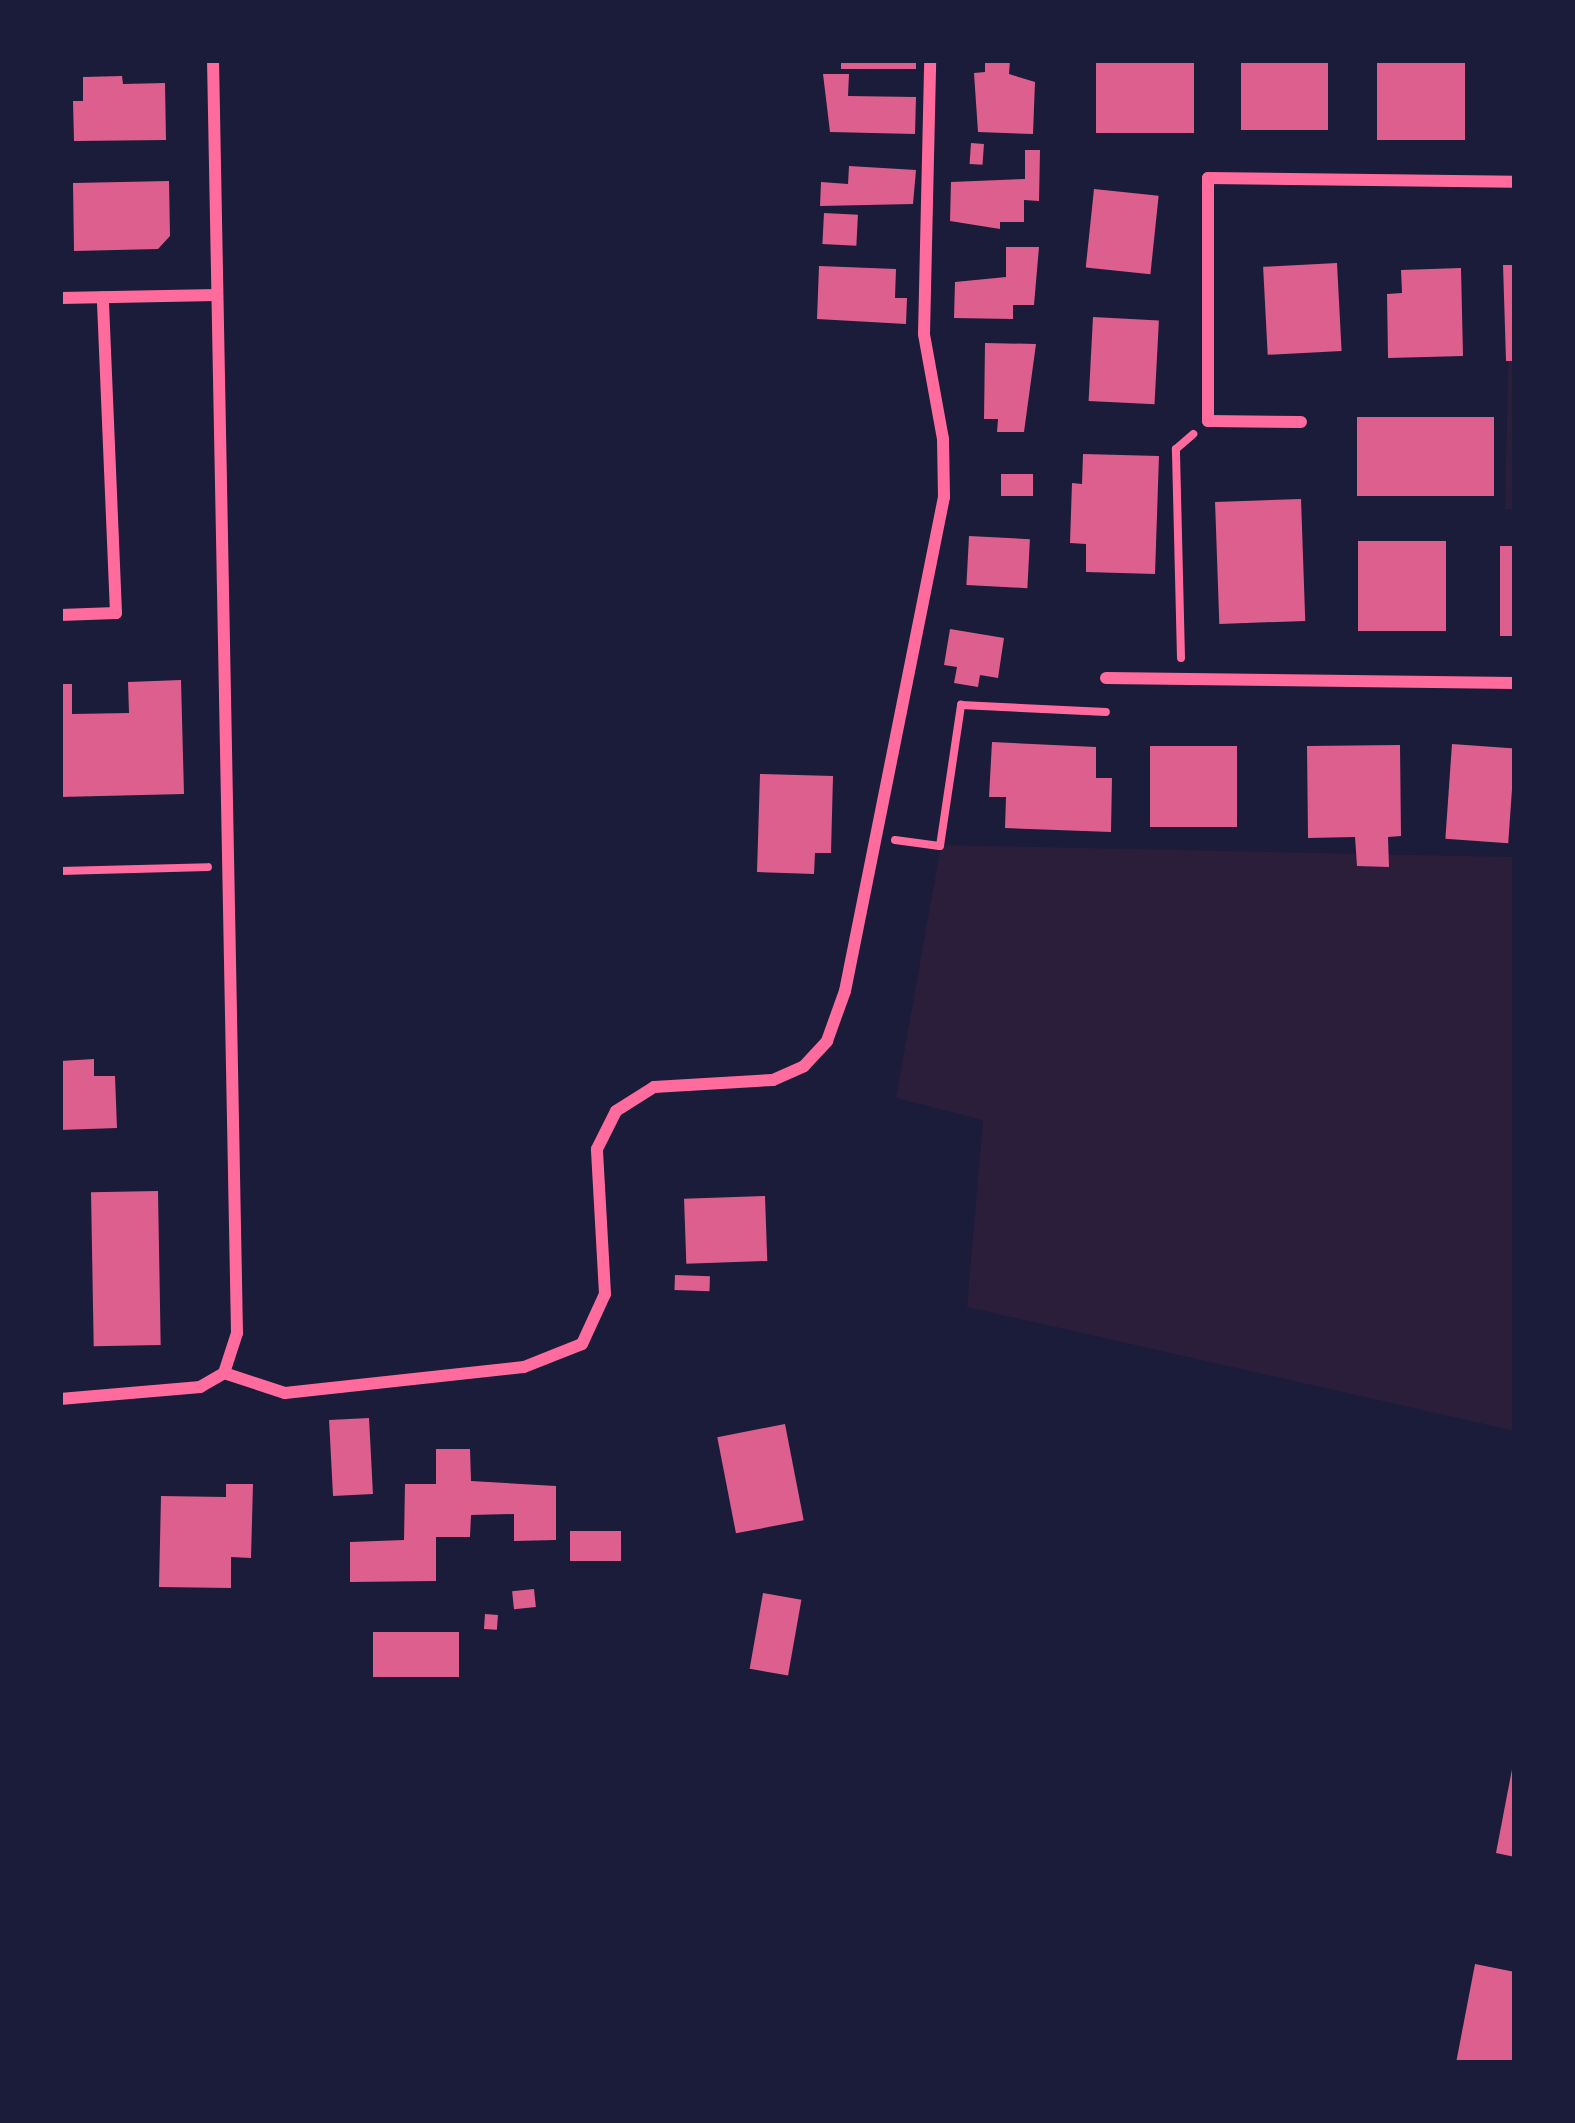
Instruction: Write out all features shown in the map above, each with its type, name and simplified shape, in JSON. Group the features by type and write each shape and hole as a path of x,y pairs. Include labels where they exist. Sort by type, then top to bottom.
{"street":[{"path":"213,60 237,1320 224,1373"},
{"path":"60,1399 170,1394 224,1373 285,1393 556,1358 593,1331 605,1294 597,1149 616,1111 654,1087 773,1080 816,1055 845,992 944,497 944,439 924,334 930,60"},
{"path":"1300,422 1208,422 1208,178 1515,182"},
{"path":"60,298 217,295"},
{"path":"60,615 116,614 103,297"},
{"path":"1106,678 1515,682"}],"path":[{"path":"1181,679 1176,449 1208,422"},
{"path":"875,838 940,846 961,705 1106,712"},
{"path":"60,872 228,867"}],"shaded area":[{"path":"1509,333 1515,333 1515,509 1505,509"},
{"path":"941,845 1515,857 1515,1431 967,1307 983,1120 896,1098"}],"building":[{"path":"841,60 916,60 916,69 841,69"},
{"path":"985,60 1010,60 1009,74 1035,82 1033,134 978,132 974,73 985,72"},
{"path":"1096,60 1194,60 1194,133 1096,133"},
{"path":"1241,60 1328,60 1328,130 1241,130"},
{"path":"1377,60 1465,60 1465,140 1377,140"},
{"path":"823,74 849,74 848,96 916,97 915,134 830,132"},
{"path":"122,76 123,84 165,83 166,140 74,141 73,101 83,101 83,77"},
{"path":"971,143 984,144 983,165 970,164"},
{"path":"1025,150 1040,150 1039,201 1024,200 1024,222 1000,222 1000,229 950,221 951,182 1025,179"},
{"path":"849,166 916,170 913,204 820,206 821,182 848,184"},
{"path":"169,181 170,236 158,249 74,251 73,183"},
{"path":"1094,189 1159,196 1150,274 1086,268"},
{"path":"824,213 858,215 856,246 822,244"},
{"path":"1006,247 1039,247 1034,305 1013,305 1013,319 954,318 955,282 1006,277"},
{"path":"1337,263 1342,351 1268,355 1263,267"},
{"path":"1503,265 1515,265 1515,361 1506,361"},
{"path":"819,266 896,269 895,298 907,298 906,324 817,319"},
{"path":"1461,268 1463,356 1388,358 1387,294 1402,293 1401,270"},
{"path":"1093,317 1159,320 1155,404 1089,401"},
{"path":"985,343 1036,344 1024,432 997,432 998,419 984,419"},
{"path":"1357,417 1494,417 1494,496 1357,496"},
{"path":"1083,454 1159,456 1155,574 1086,572 1086,544 1070,543 1072,483 1082,484"},
{"path":"1001,474 1033,474 1033,496 1001,496"},
{"path":"1301,499 1305,621 1219,624 1215,502"},
{"path":"969,536 1030,539 1027,588 966,585"},
{"path":"1358,541 1446,541 1446,631 1358,631"},
{"path":"1500,546 1515,546 1515,636 1500,636"},
{"path":"950,629 1004,638 998,678 980,675 978,687 954,683 957,667 944,665"},
{"path":"181,680 184,794 60,797 60,684 72,684 72,714 129,713 128,682"},
{"path":"992,742 1096,747 1096,778 1112,778 1111,832 1005,828 1006,797 989,797"},
{"path":"1452,744 1515,748 1508,843 1445,839"},
{"path":"1400,745 1401,836 1388,837 1389,867 1357,866 1355,837 1308,838 1307,746"},
{"path":"1150,746 1237,746 1237,827 1150,827"},
{"path":"760,774 833,776 831,853 815,853 814,874 757,872"},
{"path":"94,1059 94,1076 115,1076 117,1128 60,1130 60,1061"},
{"path":"158,1191 161,1345 94,1346 91,1192"},
{"path":"765,1196 767,1261 686,1264 684,1199"},
{"path":"675,1275 710,1276 709,1291 674,1290"},
{"path":"369,1418 373,1494 333,1496 329,1420"},
{"path":"785,1424 804,1520 736,1533 717,1437"},
{"path":"436,1449 470,1449 471,1481 556,1486 556,1540 514,1541 514,1514 471,1515 470,1537 436,1537 436,1581 350,1582 350,1542 404,1540 405,1484 436,1484"},
{"path":"226,1484 253,1484 251,1558 231,1557 231,1588 159,1587 161,1496 226,1497"},
{"path":"570,1531 621,1531 621,1561 570,1561"},
{"path":"534,1589 536,1607 514,1609 512,1591"},
{"path":"763,1593 801,1600 788,1676 750,1669"},
{"path":"485,1614 498,1615 497,1630 484,1629"},
{"path":"373,1632 459,1632 459,1677 373,1677"},
{"path":"1515,1764 1515,1857 1496,1853"},
{"path":"1475,1964 1515,1972 1515,2063 1456,2063"}]}
